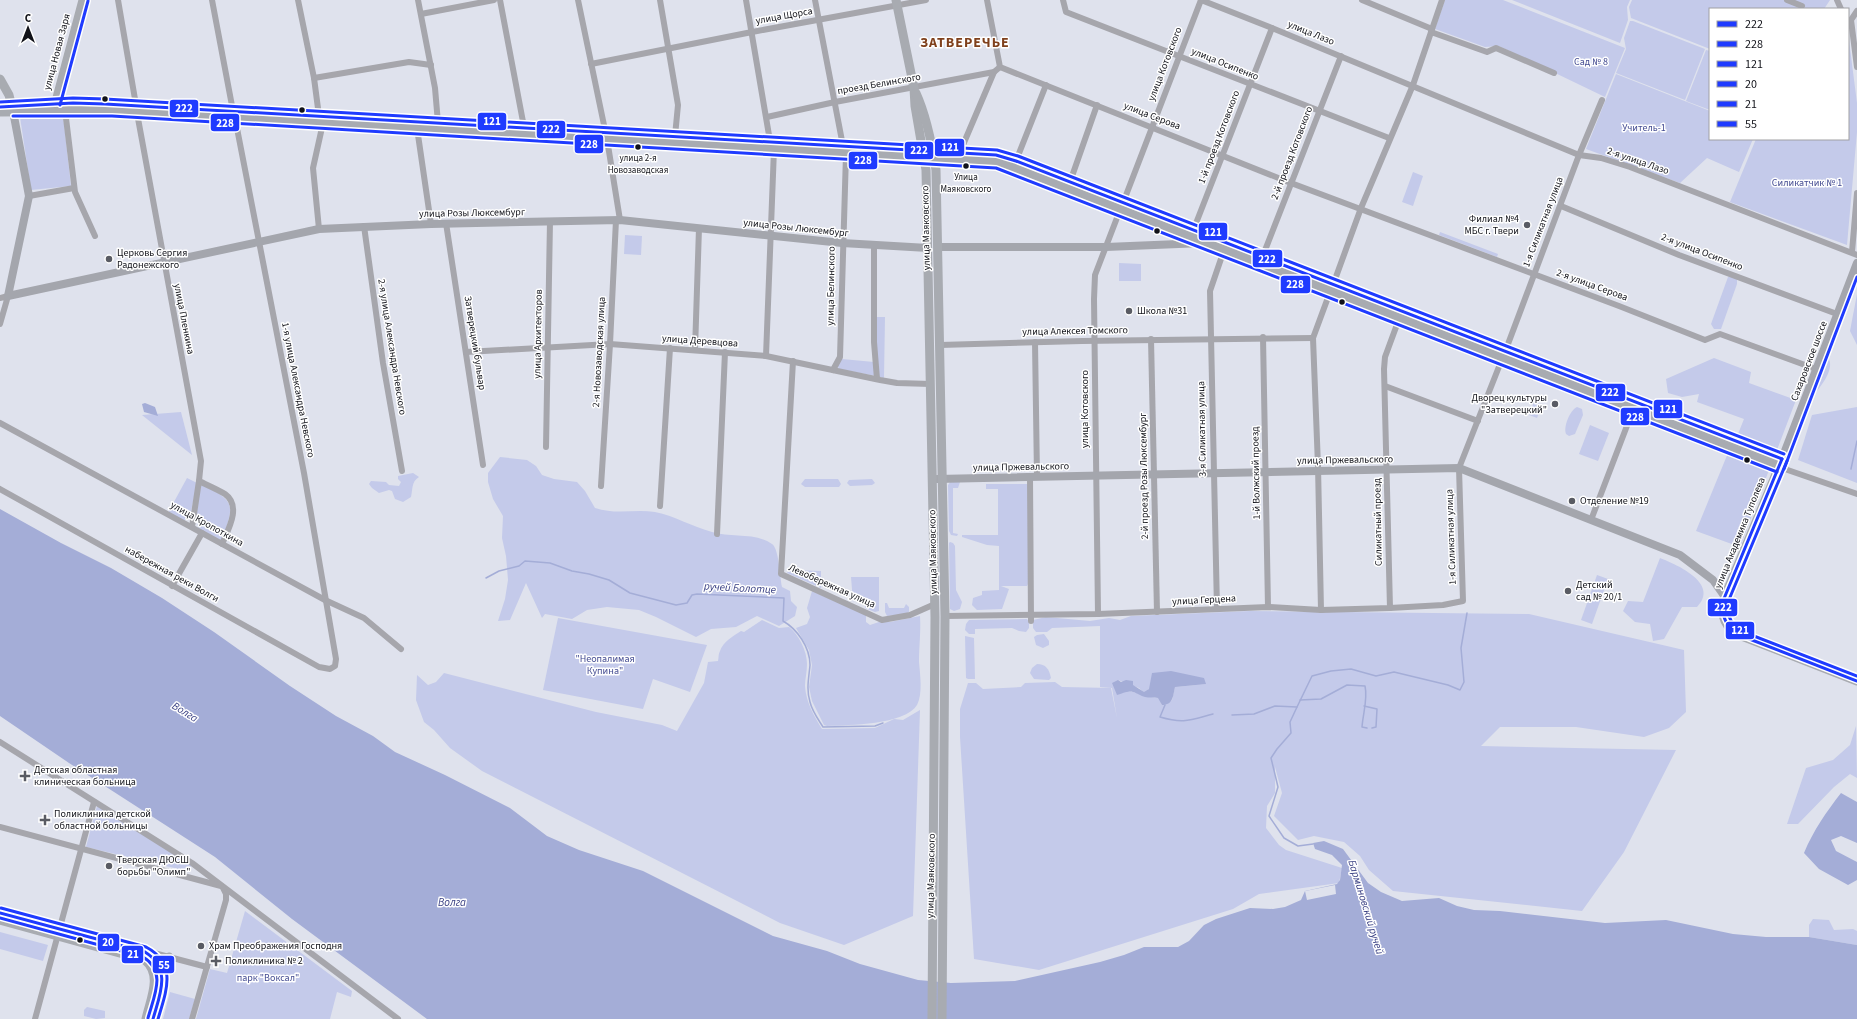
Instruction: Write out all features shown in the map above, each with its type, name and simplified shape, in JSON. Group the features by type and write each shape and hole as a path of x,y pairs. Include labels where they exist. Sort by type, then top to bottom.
{"main road":[{"name":"улица Новая Заря","path":"54,107 83,0"},
{"name":"улица Маяковского","path":"896,3 914,88 915,106 926,170 935,604 937,904 942,1019"},
{"path":"0,79 9,95 12,109"},
{"name":"улица Маяковского","path":"914,88 921,103 934,155 938,248 943,479 945,616 944,746 932,1019"},
{"path":"0,112 12,109 68,106 137,109 321,119 524,127 762,148 782,142 844,150"},
{"path":"0,107 12,109"},
{"path":"321,119 429,129 595,138 615,132 772,145 923,154 997,163 1193,231 1224,250 1332,289 1780,463"},
{"path":"429,129 435,127 438,123"},
{"path":"934,155 960,152 991,154 1016,161 1070,182 1122,206 1206,240 1262,258 1399,319 1503,356 1633,410 1780,463"},
{"name":"улица Академика Туполева","path":"1780,463 1725,597 1722,608 1723,617 1726,624 1734,632 1857,681"},
{"path":"0,913 58,932 154,958 160,965 163,974 162,983"},
{"path":"0,920 58,932"},
{"path":"143,955 151,967 155,977 146,1019"},
{"path":"153,1019 169,957"}],"street":[{"name":"улица Пленкина","path":"118,0 201,461 192,527"},
{"name":"1-я улица Александра Невского","path":"212,0 237,114 259,242 304,473 336,659 335,666"},
{"path":"298,0 321,119 313,168 319,229"},
{"path":"418,0 435,88 438,123"},
{"path":"421,14 494,0"},
{"path":"500,0 524,127"},
{"name":"2-я Новозаводская улица","path":"578,0 604,125 618,220 601,486"},
{"path":"660,0 678,105 675,136"},
{"path":"746,0 772,145 766,356"},
{"name":"улица Белинского","path":"815,0 844,150 840,357 833,370"},
{"name":"улица Щорса","path":"591,64 819,20 896,3 926,0"},
{"path":"987,0 1000,67"},
{"name":"улица Осипенко","path":"1063,0 1066,12 1319,112 1389,138"},
{"name":"улица Котовского","path":"1098,614 1094,299 1095,275 1201,0"},
{"name":"улица Лазо","path":"1201,0 1412,85"},
{"path":"1321,610 1313,338 1361,208 1412,85 1442,0"},
{"path":"1787,0 1802,8 1806,0"},
{"path":"1366,1 1431,30 1486,52 1496,48 1554,73"},
{"path":"1857,11 1850,24 1857,67"},
{"name":"1-й проезд Котовского","path":"1193,231 1272,28"},
{"name":"2-й проезд Котовского","path":"1262,258 1341,56"},
{"path":"314,78 409,62 431,65"},
{"name":"проезд Белинского","path":"960,152 994,72 1000,67"},
{"name":"улица Серова","path":"1000,67 1223,154 1291,183 1361,208"},
{"name":"проезд Белинского","path":"767,117 835,102 994,72"},
{"name":"2-я улица Лазо","path":"1412,85 1579,154 1601,158 1630,167 1854,254"},
{"path":"1016,161 1046,86"},
{"name":"1-я Силикатная улица","path":"1463,601 1459,468 1561,206 1579,154 1602,100"},
{"path":"1070,182 1097,105"},
{"path":"68,106 74,188 96,236"},
{"path":"0,324 4,297 10,287 29,196 12,109"},
{"path":"417,128 431,224"},
{"path":"29,196 74,188"},
{"path":"1854,254 1857,193"},
{"name":"2-я улица Осипенко","path":"1561,206 1691,260 1837,314"},
{"name":"2-я улица Серова","path":"1361,208 1705,340 1720,334 1816,369"},
{"name":"улица Розы Люксембург","path":"4,297 319,229 364,226 618,220 874,246 928,248"},
{"name":"улица Архитекторов","path":"546,447 550,221"},
{"name":"Затверецкий бульвар","path":"446,223 483,465"},
{"name":"2-я улица Александра Невского","path":"364,226 383,362 402,471"},
{"path":"695,350 699,228"},
{"path":"938,248 1106,247 1206,240"},
{"path":"874,246 874,335 877,379"},
{"name":"3-я Силикатная улица","path":"1217,609 1210,291 1224,250"},
{"name":"Сахаровское шоссе","path":"1780,463 1857,263"},
{"path":"10,287 14,291 22,293"},
{"name":"Силикатный проезд","path":"1390,608 1385,357 1399,319"},
{"name":"улица Алексея Томского","path":"940,345 1095,340 1263,337 1313,338"},
{"name":"1-й Волжский проезд","path":"1263,337 1268,607"},
{"name":"2-й проезд Розы Люксембург","path":"1151,339 1157,612"},
{"path":"1031,621 1034,477 1034,342"},
{"name":"улица Деревцова","path":"466,352 610,344 670,348 766,356 897,383 931,384"},
{"path":"660,506 670,348"},
{"path":"717,534 725,352"},
{"name":"Левобережная улица","path":"793,361 781,574 882,620 910,615 935,604"},
{"path":"1385,386 1478,421"},
{"path":"1591,520 1633,410"},
{"name":"улица Кропоткина","path":"0,423 325,600 364,618 401,649"},
{"path":"1780,463 1857,494"},
{"name":"улица Пржевальского","path":"933,480 1318,470 1459,468 1680,555 1713,580 1725,597"},
{"path":"199,481 225,494 231,500 233,511 232,518 222,544"},
{"name":"набережная реки Волги","path":"0,489 319,667 330,669 335,666"},
{"path":"172,586 202,532"},
{"name":"улица Герцена","path":"945,616 1098,614 1268,607 1321,610 1443,605 1463,601"},
{"path":"0,742 192,863 398,1019"},
{"path":"35,1019 94,802"},
{"path":"0,827 222,886 226,894 226,900 192,1019"},
{"path":"143,955 169,957 207,967"}],"green space":[{"name":"Сад № 8","path":"1445,0 1503,0 1625,48 1605,97 1499,46 1485,47 1435,29"},
{"path":"1512,0 1630,0 1627,7 1628,20 1620,43"},
{"path":"1632,0 1830,0 1825,8 1709,8 1709,49 1631,18 1629,7"},
{"path":"1630,21 1705,49 1685,100 1616,73 1626,49 1624,38"},
{"name":"Силикатчик № 1","path":"1849,41 1857,103 1857,132 1847,245 1730,202 1756,140 1849,140"},
{"path":"1706,50 1709,51 1709,110 1686,101"},
{"name":"Учитель-1","path":"1616,74 1709,111 1709,140 1753,140 1739,172 1707,158 1680,183 1586,149"},
{"path":"63,115 71,186 31,190 20,117"},
{"path":"1413,172 1423,176 1413,206 1402,202"},
{"path":"1440,232 1498,254 1497,257 1439,235"},
{"path":"625,235 642,236 641,255 624,254"},
{"path":"1119,263 1141,264 1141,281 1119,281"},
{"path":"1730,276 1737,278 1737,284 1721,329 1714,329 1711,324 1728,277"},
{"path":"1857,294 1857,345 1850,331"},
{"path":"875,317 885,317 884,378 878,377"},
{"path":"1826,355 1829,360 1829,372 1810,399 1808,398"},
{"path":"1714,358 1751,372 1749,383 1796,400 1777,450 1738,434 1744,419 1697,402 1699,394 1682,397 1668,393 1666,379"},
{"path":"842,359 874,362 876,376 839,369 837,365"},
{"path":"1534,402 1542,405 1537,418 1529,415"},
{"path":"1577,407 1582,409 1583,415 1575,434 1569,436 1565,431 1566,423 1574,409"},
{"path":"1857,407 1857,483 1798,460 1812,415"},
{"path":"181,412 192,455 142,415"},
{"path":"1590,425 1609,433 1598,461 1579,454"},
{"path":"1728,453 1769,470 1740,547 1696,531"},
{"path":"500,457 527,460 536,466 542,475 554,479 577,482 585,491 595,508 618,512 655,512 719,534 765,540 772,544 776,551 782,587 790,591 791,601 797,607 795,616 779,626 757,616 736,627 711,629 696,637 639,610 607,607 587,610 572,619 545,614 542,618 526,583 510,620 498,621 505,599 508,580 506,556 502,538 503,516 493,499 488,482 488,473"},
{"path":"413,473 419,477 413,483 411,497 403,502 395,499 392,491 389,490 379,493 369,484 371,481 386,482 389,485 399,486 401,482 398,479 398,476"},
{"path":"187,478 197,483 190,516 183,521 169,513 169,511"},
{"path":"805,479 838,479 841,484 839,487 805,487 801,484"},
{"path":"872,479 875,483 872,485 850,486 847,483 849,480"},
{"path":"951,481 960,482 958,488 953,488 953,533 958,534 957,536 951,535 949,531 948,485"},
{"path":"986,484 1027,484 1028,486 1028,584 1027,586 1001,586 1009,589 1002,609 977,610 972,605 973,598 982,595 982,591 999,590 999,546 987,545 962,537 962,535 998,535 998,489 986,489"},
{"path":"203,485 222,496 230,506 229,519 223,539 220,541 204,533 198,526 197,509 201,486"},
{"path":"950,542 955,546 956,590 962,602 960,609 954,611 950,609"},
{"path":"1660,558 1677,565 1694,576 1700,583 1703,591 1703,599 1697,607 1682,607 1664,639 1653,641 1650,624 1635,622 1623,611 1628,601 1643,602"},
{"path":"789,570 821,571 821,588 787,573"},
{"path":"1597,575 1608,579 1592,624 1581,620"},
{"path":"851,577 879,577 879,611 875,612 865,608 865,604 854,600 853,602"},
{"path":"812,591 866,615 866,622 870,625 879,622 890,622 920,616 920,695 917,705 911,712 901,717 875,723 824,725 812,701 809,687 812,665 809,650 796,628 807,624 810,617 807,608"},
{"path":"885,603 887,603 889,608 904,608 906,604 909,607 909,612 905,614 887,616 885,612"},
{"path":"1250,611 1529,614 1684,650 1686,712 1669,728 1644,737 1576,727 1500,727 1481,746 1676,750 1624,852 1582,911 1393,891 1369,870 1360,856 1344,842 1314,836 1298,840 1274,816 1282,793 1275,767 1275,793 1267,806 1266,828 1279,845 1286,850 1342,868 1339,883 1259,894 1233,909 1039,970 974,959 960,737 960,709 968,683 976,683 983,689 1021,687 1025,683 1055,682 1062,687 1111,688 1117,718 1112,688 1100,687 1100,626 1052,628 1047,632 1036,632 1033,628 1033,620 1046,617 1090,621 1109,618 1120,620 1131,616","holes":["1118,680 1139,688 1144,693 1149,689 1206,684 1175,687 1172,700 1162,705 1159,698 1127,691"]},
{"name":"\"Неопалимая Купина\"","path":"558,618 707,645 690,692 653,679 643,709 543,690"},
{"path":"1027,619 1029,622 1029,628 1026,632 1012,628 975,629 975,634 969,634 965,630 966,624 969,620"},
{"path":"762,620 779,628 789,627 793,630 802,644 807,659 805,686 807,698 813,714 822,729 875,728 894,719 903,720 920,710 913,916 844,945 780,923 482,771 450,748 434,730 424,722 416,700 417,675 428,685 436,682 444,673 596,712 662,725 677,731 704,683 708,662 718,661 719,652 726,642 741,631 744,632"},
{"path":"1044,634 1049,641 1049,645 1043,648 1036,645 1034,637"},
{"path":"965,636 974,638 975,679 966,678"},
{"path":"1037,664 1043,665 1047,668 1051,678 1049,680 1034,679 1030,673 1032,668"},
{"path":"1856,726 1857,778 1850,774 1834,787 1798,824 1787,824 1806,768 1833,760 1850,745"},
{"path":"97,806 191,865 191,869 187,871 86,847"},
{"name":"парк \"Воксал\"","path":"245,911 352,991 351,997 337,992 330,1019 196,1019 210,969 227,973"},
{"path":"1813,919 1829,920 1834,930 1853,929 1857,931 1857,945 1809,937 1809,925"},
{"path":"0,932 48,945 43,961 0,949"},
{"path":"170,992 195,999 189,1019 163,1019"},
{"path":"87,1007 105,1011 105,1018 96,1019 84,1016 84,1010"}],"water":[{"path":"145,403 155,407 158,416 144,412 142,404"},
{"name":"Волга","path":"0,509 61,543 111,568 162,598 336,716 373,736 395,752 445,775 510,808 547,836 579,850 643,871 773,936 827,951 860,964 918,980 951,983 1015,981 1100,962 1144,947 1178,947 1189,941 1204,925 1216,919 1250,908 1273,909 1285,907 1301,900 1305,891 1337,884 1340,880 1342,865 1332,855 1315,849 1313,843 1324,841 1343,849 1368,883 1381,892 1402,901 1439,898 1457,906 1474,910 1500,911 1605,923 1666,920 1733,934 1766,937 1809,937 1857,945 1857,1019 427,1019 292,919 215,857 69,763 0,716"},
{"path":"1171,671 1204,678 1206,684 1175,687 1173,697 1170,702 1166,705 1162,705 1158,698 1145,697 1132,692 1117,695 1112,683 1118,680 1121,682 1126,680 1133,681 1133,685 1144,692 1149,689 1152,673"},
{"path":"1841,793 1857,802 1857,843 1841,836 1831,840 1836,851 1857,862 1857,880 1848,885 1819,869 1804,853 1821,822"}],"pier":[{"path":"1335,885 1336,894 1307,900 1305,891"}],"waterway":[{"path":"1851,469 1857,441"},
{"name":"ручей Болотце","path":"486,578 499,571 519,566 525,561 550,563 572,571 589,574 609,580 630,593 676,605 687,603 692,595 697,594 784,598 783,621 798,634 808,652 810,665 808,692 811,705 823,727 875,726 883,723"},
{"path":"1297,707 1312,676 1331,671 1351,669 1376,676 1394,672 1448,685 1460,690 1464,682 1461,648 1467,613"},
{"path":"1300,700 1321,699 1347,685 1365,686 1366,701 1362,727 1367,728"},
{"name":"Барминовский ручей","path":"1165,705 1160,717 1168,719 1181,721 1213,714"},
{"name":"Барминовский ручей","path":"1232,715 1254,714 1275,706 1297,707 1290,722 1291,733 1271,758 1278,787 1269,816 1284,838 1298,846 1313,844"},
{"path":"1364,706 1377,709 1376,727 1372,728"}],"transit line":[{"name":"228","path":"60,105 88,1"},
{"name":"121","path":"0,102 73,98 105,99 997,150 1018,156 1784,454"},
{"name":"222","path":"0,107 73,103 105,104 996,155 1016,161 1782,459"},
{"name":"228","path":"13,116 112,116 996,168 1777,472"},
{"name":"228","path":"1784,469 1857,277"},
{"name":"222","path":"1782,459 1723,601 1725,621 1734,632 1739,635 1857,681"},
{"name":"121","path":"1787,461 1728,602 1730,619 1741,631 1857,676"},
{"name":"55","path":"1,908 146,947 156,954 166,970 167,979 164,999 158,1019"},
{"name":"20","path":"0,913 145,952 159,966 162,982 153,1019"},
{"name":"21","path":"0,918 143,957 155,969 157,977 157,984 148,1018"}],"place":[{"name":"улица 2-я Новозаводская","path":"638,147"},
{"name":"Улица Маяковского","path":"966,166"},
{"name":"Филиал №4 МБС г. Твери","path":"1527,225"},
{"name":"Церковь Сергия Радонежского","path":"109,259"},
{"name":"Школа №31","path":"1129,311"},
{"name":"Дворец культуры \"Затверецкий\"","path":"1555,404"},
{"name":"Отделение №19","path":"1572,501"},
{"name":"Детский сад № 20/1","path":"1568,591"},
{"name":"Детская областная клиническая больница","path":"25,776"},
{"name":"Поликлиника детской областной больницы","path":"45,820"},
{"name":"Тверская ДЮСШ борьбы \"Олимп\"","path":"109,866"},
{"name":"Храм Преображения Господня","path":"201,946"},
{"name":"Поликлиника № 2","path":"216,961"}],"district":[{"name":"ЗАТВЕРЕЧЬЕ","path":"965,43"}]}
